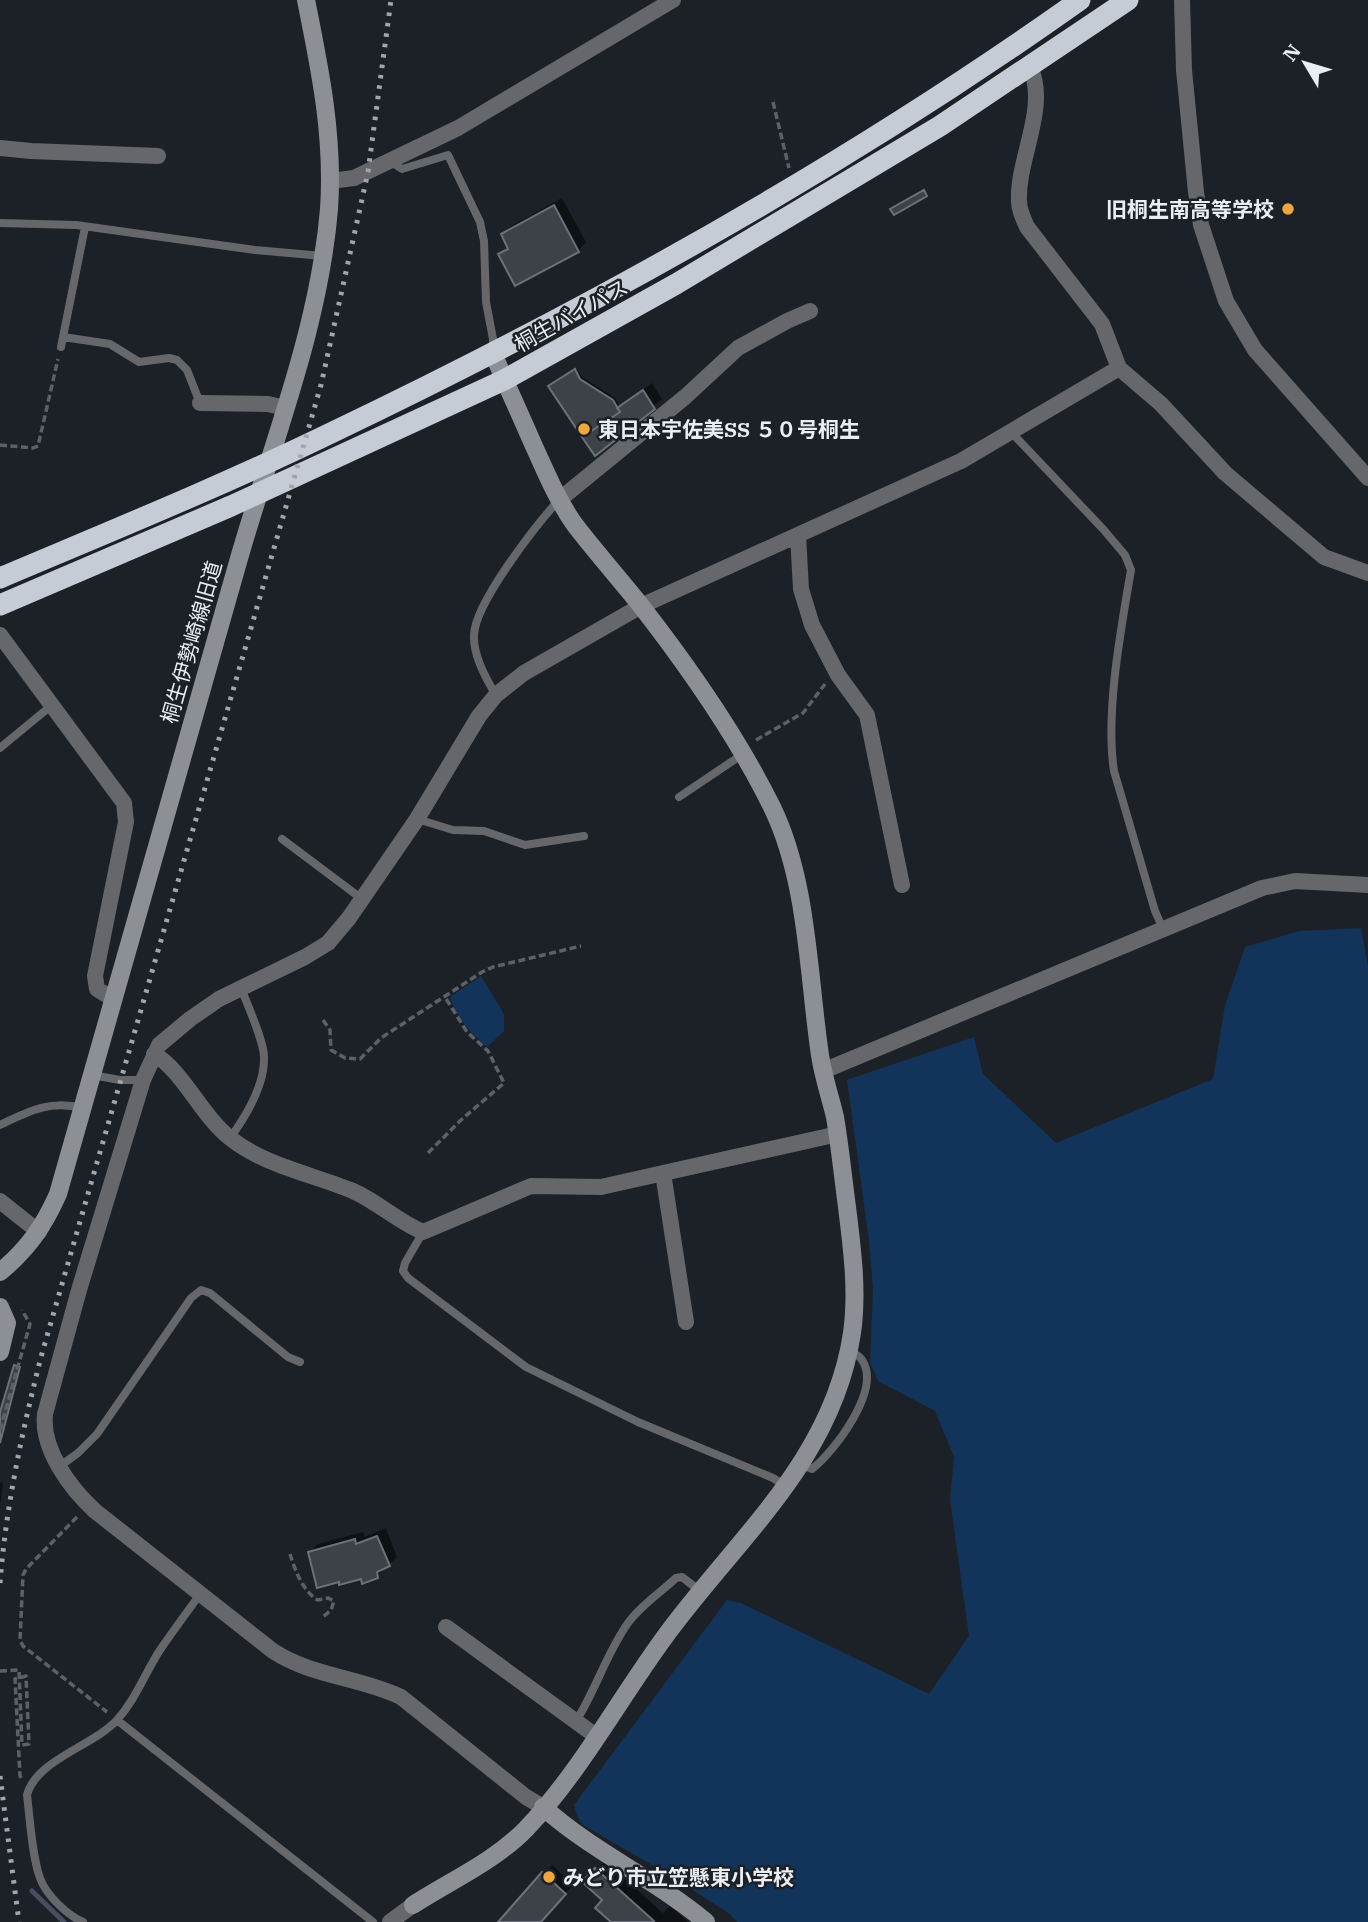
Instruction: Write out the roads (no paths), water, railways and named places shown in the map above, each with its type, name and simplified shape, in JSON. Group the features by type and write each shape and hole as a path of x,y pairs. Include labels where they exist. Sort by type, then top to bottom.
{"highway":[{"name":"桐生バイパス","path":"0,578 239,475 492,353 693,245 795,185 979,69 1080,0"},
{"name":"桐生バイパス","path":"0,605 231,506 504,380 688,278 928,133 1128,0"}],"street":[{"name":"桐生伊勢崎線旧道","path":"0,1272 25,1249 39,1231 58,1194 304,341 323,256 330,181 329,134 324,92 306,0"},
{"path":"330,181 354,178 391,162 485,113 673,0"},
{"path":"1182,0 1184,70 1196,192 1201,225 1226,301 1255,350 1368,478"},
{"path":"1030,67 1036,86 1036,101 1019,189 1021,213 1027,227 1102,324 1119,368 1161,404 1225,473 1324,557 1368,573"},
{"path":"0,148 158,156"},
{"path":"559,499 685,397 737,348 810,311"},
{"path":"390,1922 495,1855 525,1830 568,1778 657,1647 700,1591 759,1524 800,1465 826,1418 841,1379 849,1350 854,1314 853,1259 838,1134 823,1071 806,940 793,866 780,824 717,711 641,606 575,524 559,499 492,353"},
{"path":"706,1922 655,1884 566,1827 401,1698 377,1686 332,1676 292,1662 273,1651 89,1506 60,1466 45,1432 45,1414 79,1290 143,1080 154,1054 165,1039 190,1019 241,988 320,949 334,936 417,819 479,716 496,695 524,673 641,606 961,461 1119,368"},
{"path":"200,402 268,404 285,408"},
{"path":"798,536 801,589 805,605 832,666 867,715 902,885"},
{"path":"0,635 120,794 126,811 95,976 97,989 113,999"},
{"path":"823,1071 1262,888 1285,882 1368,885"},
{"path":"154,1054 169,1065 202,1109 230,1138 259,1156 360,1194 423,1232 531,1186 588,1188 838,1134"},
{"path":"663,1173 686,1322"},
{"path":"0,1201 39,1231"},
{"path":"0,1307 7,1323 0,1352"},
{"path":"446,1627 596,1736"}],"lane":[{"path":"391,162 402,169 448,155 480,222 484,241 486,302 493,339 492,353"},
{"path":"0,223 85,227 256,250 323,256"},
{"path":"61,347 85,227"},
{"path":"63,337 110,344 139,362 169,358 177,360 187,369 200,402"},
{"path":"1011,432 1103,529 1129,562 1131,570 1123,616 1111,753 1151,898 1163,929"},
{"path":"496,695 475,650 473,639 478,616 545,514 559,499"},
{"path":"0,748 52,705"},
{"path":"679,797 742,752"},
{"path":"417,819 453,830 484,831 526,845 584,836"},
{"path":"282,839 362,899"},
{"path":"230,1138 251,1104 262,1073 264,1056 241,988"},
{"path":"92,1075 120,1080 143,1080"},
{"path":"0,1125 26,1112 54,1105 82,1108"},
{"path":"423,1232 405,1264 403,1271 408,1278 516,1360 581,1395 774,1478 786,1486"},
{"path":"60,1466 97,1434 191,1298 201,1290 210,1293 288,1357 300,1362"},
{"path":"800,1465 813,1469 850,1425 858,1410 863,1396 865,1367 861,1357 849,1350"},
{"path":"576,1721 592,1697 618,1638 644,1605 676,1578 682,1577 700,1591"},
{"path":"83,1922 60,1904 39,1877 27,1795 29,1786 39,1774 101,1734 117,1720 142,1685 158,1652 201,1593"},
{"path":"117,1720 373,1922"}],"waterway":[{"path":"32,1891 64,1922"}],"railway":[{"path":"0,1583 16,1469 41,1357 321,385 368,172 391,0"},
{"path":"0,1776 19,1922"}],"place":[{"name":"旧桐生南高等学校","path":"1288,209"},
{"name":"東日本宇佐美SS ５０号桐生","path":"584,429"},
{"name":"みどり市立笠懸東小学校","path":"549,1877"}]}
